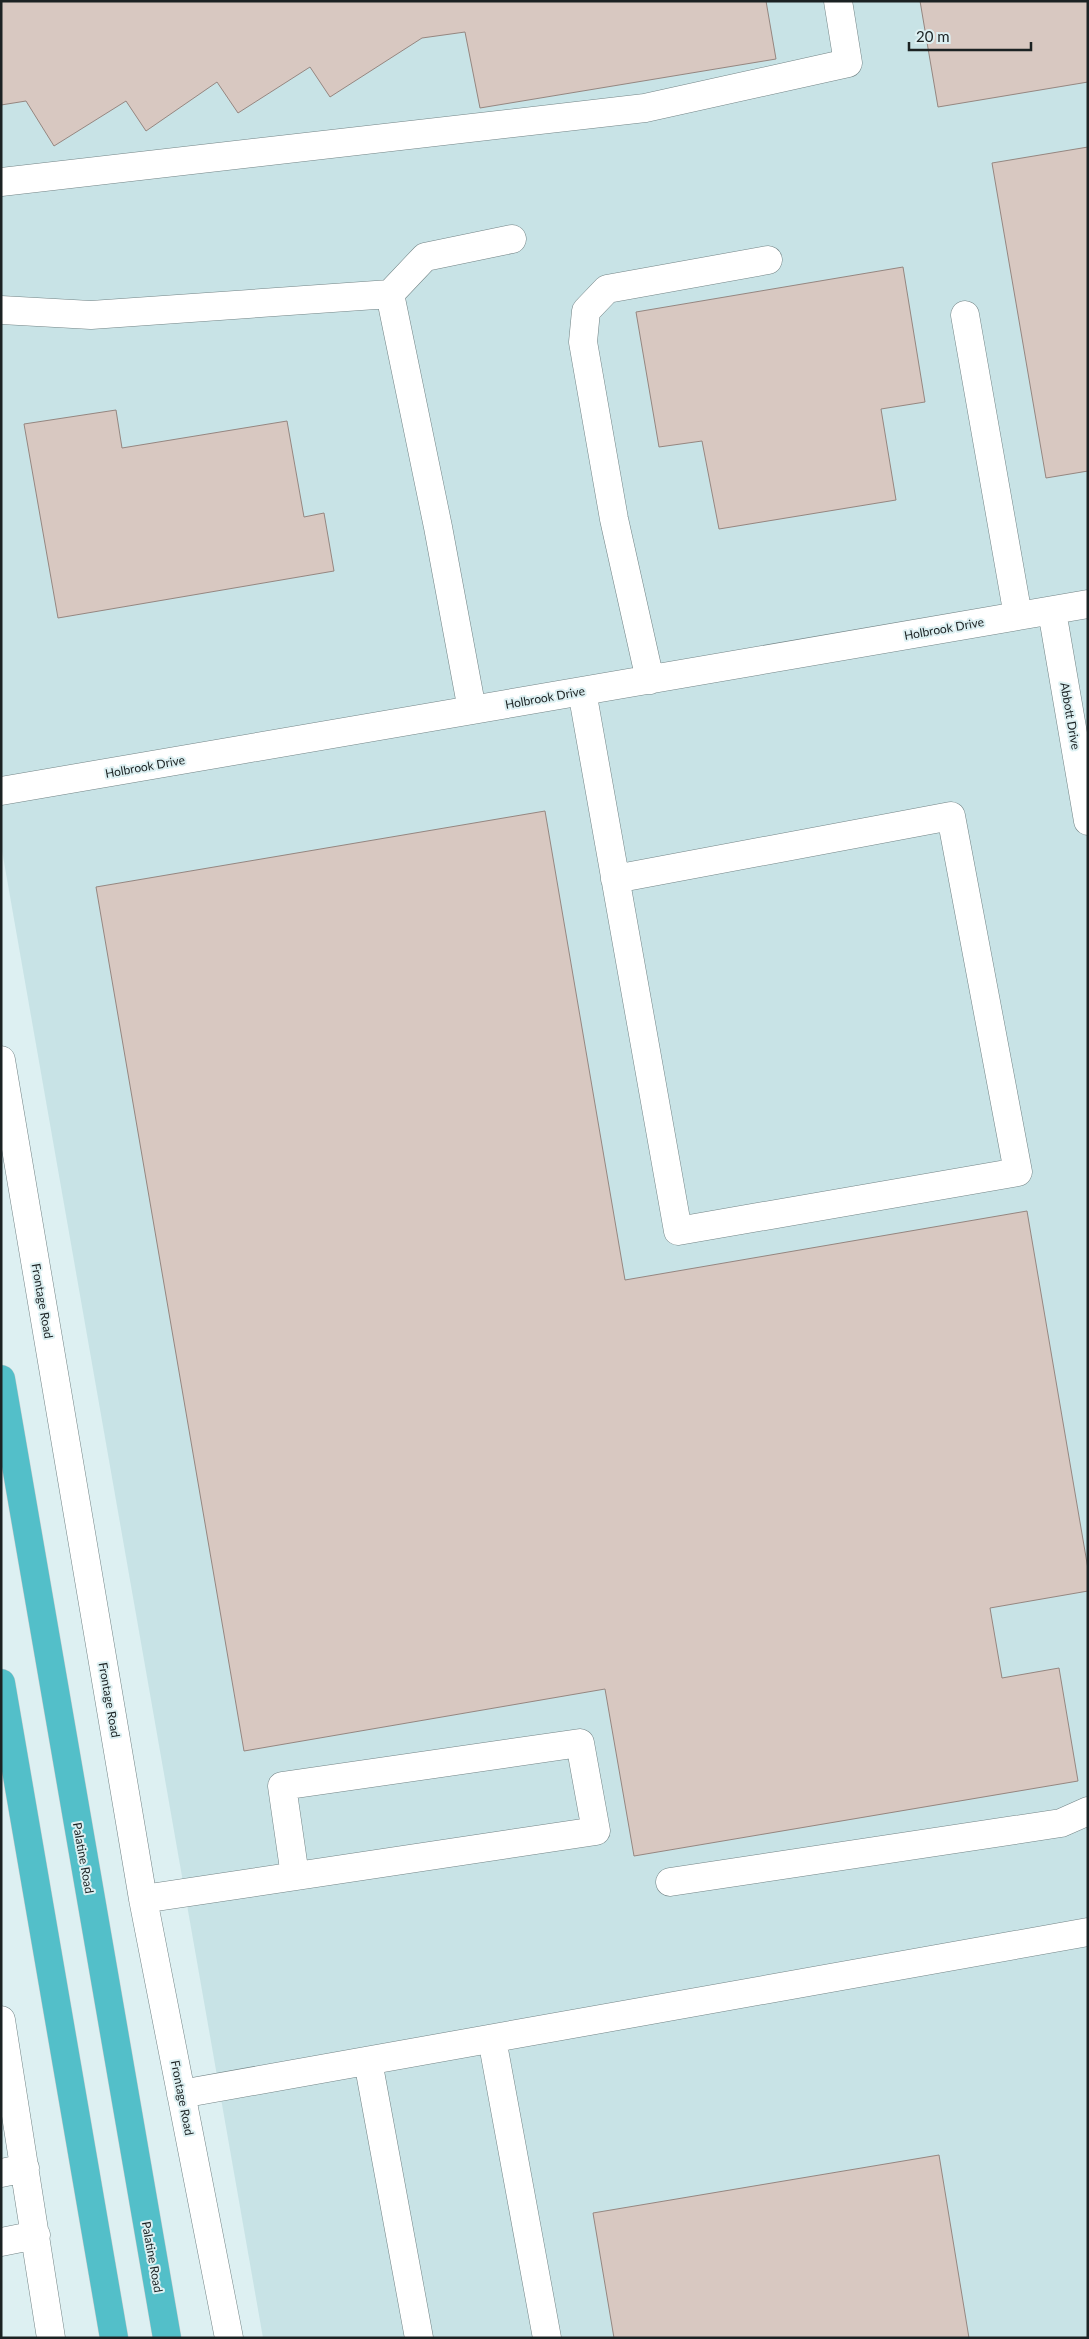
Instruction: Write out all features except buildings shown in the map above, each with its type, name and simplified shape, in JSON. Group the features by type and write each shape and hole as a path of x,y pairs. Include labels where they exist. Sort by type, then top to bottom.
{"highway":[{"name":"Palatine Road","path":"1,1378 167,2338"},
{"path":"1,1683 114,2338"}],"street":[{"path":"1,182 644,108 848,63 838,1"},
{"path":"1,310 90,315 390,294 425,257 512,239"},
{"path":"650,680 614,519 583,342 586,310 607,289 768,260"},
{"path":"390,294 438,527 472,710"},
{"path":"965,315 1018,616"},
{"name":"Holbrook Drive","path":"1,791 1088,604"},
{"name":"Abbott Drive","path":"1052,611 1088,821"},
{"path":"582,691 678,1231 1018,1172 951,816 616,879"},
{"name":"Frontage Road","path":"1,1060 143,1899 228,2338"},
{"path":"143,1899 596,1831 580,1743 282,1786 295,1876"},
{"path":"670,1882 1061,1823 1088,1811"},
{"path":"181,2094 1088,1932"},
{"path":"1,2020 13,2170 36,2234 52,2338"},
{"path":"492,2039 546,2338"},
{"path":"368,2060 418,2338"},
{"path":"1,2242 36,2234"}],"shaded area":[{"path":"1,1 1088,1 1088,2338 263,2338 1,845"}]}
